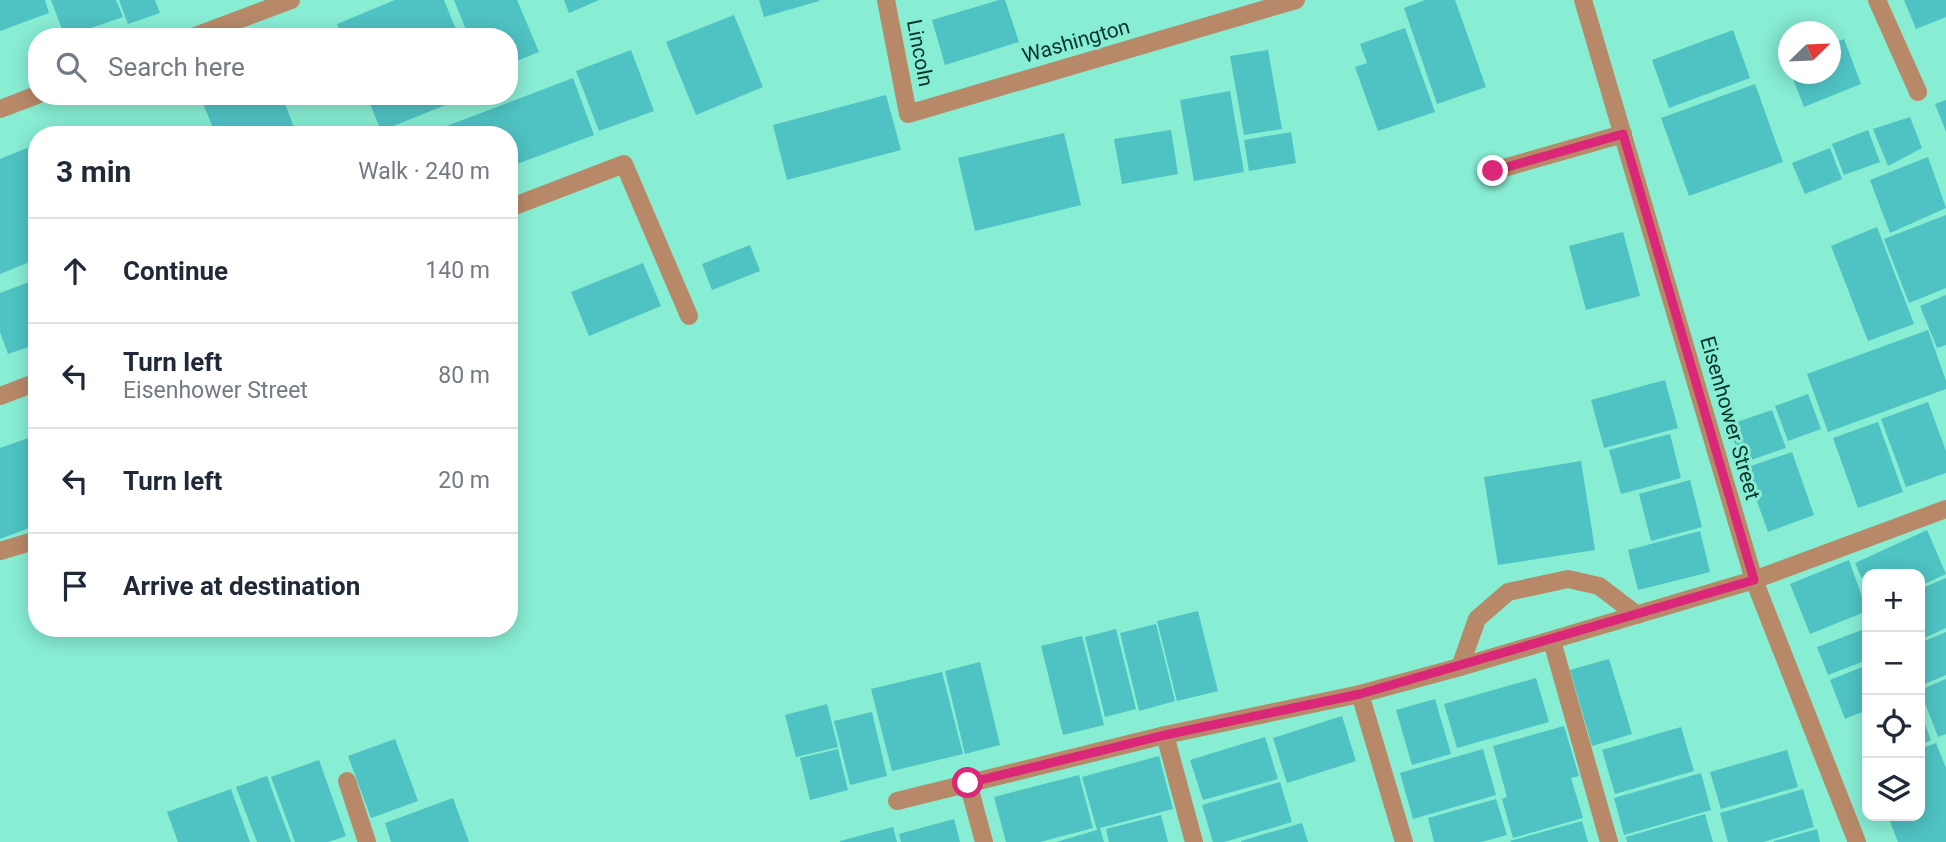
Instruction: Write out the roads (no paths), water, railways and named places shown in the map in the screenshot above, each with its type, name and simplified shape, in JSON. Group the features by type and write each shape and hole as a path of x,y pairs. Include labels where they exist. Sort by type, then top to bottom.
{"street":[{"path":"217,28 292,0"},
{"name":"Lincoln","path":"886,0 908,114"},
{"name":"Washington","path":"908,114 1296,0"},
{"name":"Eisenhower Street","path":"1583,0 1754,580 1857,842"},
{"path":"1877,0 1918,92"},
{"path":"0,109 28,98"},
{"path":"1493,171 1623,134"},
{"path":"518,205 624,164 690,316"},
{"path":"0,396 28,385"},
{"path":"897,801 1165,735 1360,694 1460,667 1754,580 1946,509"},
{"path":"0,551 28,543"},
{"path":"1460,667 1477,619 1508,592 1569,579 1599,586 1637,615"},
{"path":"1552,641 1609,842"},
{"path":"1360,694 1404,842"},
{"path":"1165,735 1194,842"},
{"path":"347,780 367,842"},
{"path":"968,783 984,842"}]}
